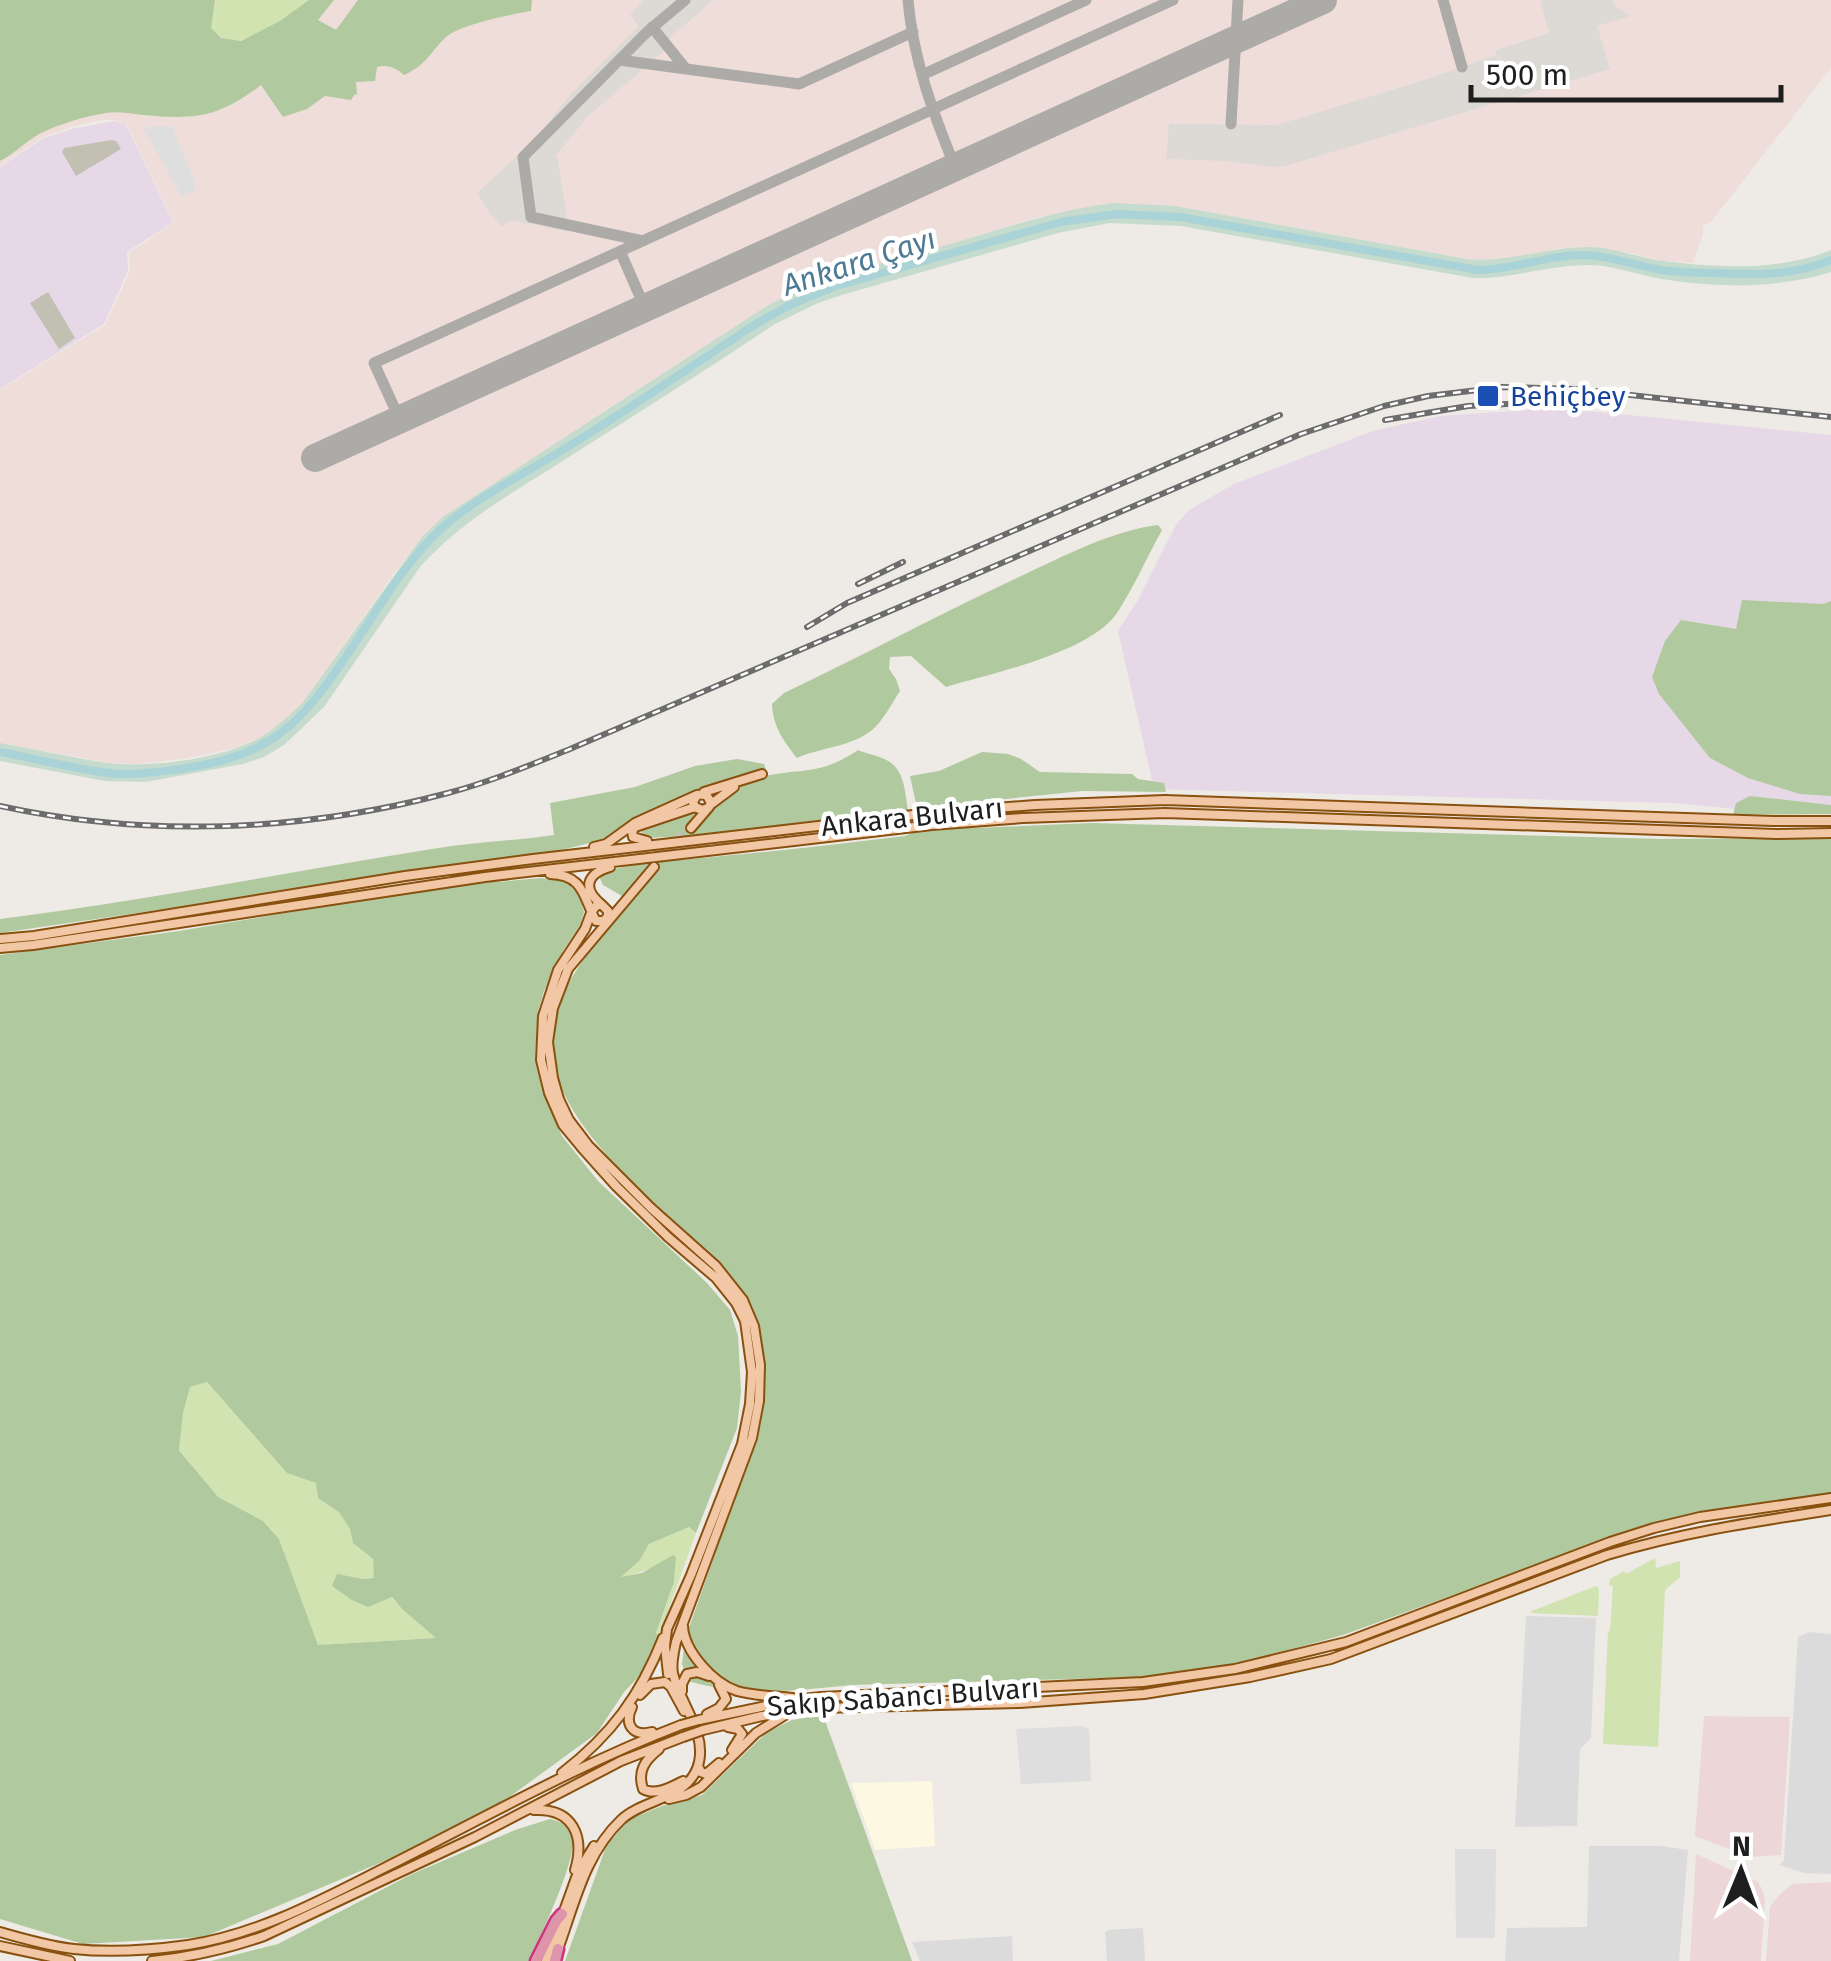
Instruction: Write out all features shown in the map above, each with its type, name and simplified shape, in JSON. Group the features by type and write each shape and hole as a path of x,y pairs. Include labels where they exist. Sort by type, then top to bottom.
{"highway":[{"path":"536,1961 562,1914"}],"main road":[{"path":"533,859 606,844 635,823 699,794 762,774 704,808 632,831 636,840 676,842"},
{"path":"699,794 693,802 704,808"},
{"path":"689,828 710,798 699,794"},
{"name":"Ankara Bulvarı","path":"0,939 533,859 1035,805 1166,800 1831,821"},
{"name":"Ankara Bulvarı","path":"0,948 486,876 651,864 932,825 1023,818 1165,812 1831,833"},
{"path":"608,920 603,905 590,894 593,875 611,866 651,864"},
{"path":"550,1782 595,1747 620,1718 646,1675 691,1576 742,1444 750,1404 751,1361 744,1318 736,1303 716,1278 668,1237 582,1148 564,1125 549,1093 541,1060 544,1016 558,970 594,906 624,897 651,864"},
{"path":"651,864 568,970 553,1008 548,1042 553,1078 569,1120 588,1145 651,1208 716,1266 743,1300 754,1326 760,1365 752,1438 676,1638 673,1672 684,1721"},
{"path":"486,876 568,877 584,892 596,921 608,920"},
{"name":"Sakıp Sabancı Bulvarı","path":"0,1932 75,1949 105,1950 148,1950 230,1936 311,1905 550,1782 684,1721 803,1699 1143,1682 1235,1669 1346,1642 1654,1528 1716,1514 1831,1498"},
{"name":"Sakıp Sabancı Bulvarı","path":"152,1961 188,1958 264,1936 524,1812 621,1761 706,1729 820,1708 1020,1703 1144,1694 1250,1676 1331,1659 1652,1541 1831,1510"},
{"path":"684,1616 682,1628 687,1646 728,1688 803,1699"},
{"path":"556,1957 583,1878 598,1849 626,1816 675,1793 698,1766 700,1746 684,1721 668,1674 666,1630"},
{"path":"684,1721 683,1680 692,1672 706,1674 722,1688 726,1699 700,1720"},
{"path":"546,1961 570,1892 592,1849 618,1817 636,1804 668,1792 693,1767 696,1744 668,1684 647,1686 630,1711 628,1722 632,1730 643,1735 684,1721"},
{"path":"650,1804 696,1791 756,1733 792,1711"},
{"path":"698,1766 703,1774 710,1772 742,1734 735,1728 706,1729"},
{"path":"672,1741 644,1762 641,1786 646,1792 654,1792 683,1781"},
{"path":"524,1812 553,1811 575,1830 580,1848 570,1892"},
{"path":"0,1946 70,1961"}],"shaded area":[{"path":"0,0 1831,0 1831,68 1711,222 1703,225 1693,263 1587,247 1500,260 1467,259 1175,206 1113,204 1043,216 812,285 762,309 444,516 397,569 303,702 261,737 236,748 188,758 110,763 0,743 0,390 105,325 130,271 129,253 174,222 127,125 115,120 71,127 41,138 0,166"},
{"path":"644,0 713,0 661,46 665,50 587,117 555,157 569,232 511,220 502,227 477,193 535,139 568,97 639,26 630,15"},
{"path":"1540,0 1613,0 1630,16 1597,26 1610,69 1285,166 1166,159 1169,124 1277,125 1421,81 1549,33"},
{"path":"115,121 126,125 173,222 127,252 128,271 104,324 0,389 0,167 42,139"},
{"path":"172,127 194,180 195,191 182,197 143,128"},
{"path":"111,140 121,149 76,176 62,152 64,148"},
{"path":"48,292 75,338 59,349 30,303"},
{"path":"1558,408 1831,435 1831,810 1154,789 1118,631 1176,525 1189,510 1234,484 1373,431 1440,416"},
{"path":"1526,1616 1596,1618 1591,1738 1580,1749 1577,1826 1515,1827"},
{"path":"1809,1632 1831,1634 1831,1874 1804,1873 1780,1865 1784,1860 1798,1637"},
{"path":"1704,1716 1790,1717 1781,1855 1750,1857 1695,1836"},
{"path":"1083,1726 1089,1730 1091,1781 1021,1784 1016,1729"},
{"path":"932,1781 935,1846 875,1850 851,1783"},
{"path":"1589,1846 1688,1850 1679,1961 1505,1961 1507,1928 1587,1927"},
{"path":"1455,1849 1496,1849 1495,1938 1456,1938"},
{"path":"1696,1854 1758,1882 1765,1899 1761,1961 1690,1961"},
{"path":"1831,1882 1831,1961 1766,1961 1770,1907 1777,1897 1792,1884"},
{"path":"1143,1928 1145,1961 1107,1961 1108,1930"},
{"path":"1012,1936 1013,1961 920,1961 912,1942"}],"green space":[{"path":"0,0 215,0 211,28 221,38 241,41 280,21 309,0 334,0 318,20 336,30 358,0 532,0 531,11 462,28 446,37 423,62 404,75 392,67 377,67 375,81 356,82 357,95 351,100 325,96 307,109 283,117 261,85 232,104 206,114 178,117 111,112 80,119 39,134 0,161"},
{"path":"216,0 309,0 261,33 234,40 221,37 210,28"},
{"path":"1114,203 1175,206 1467,259 1588,247 1654,260 1749,266 1792,262 1831,250 1831,272 1789,282 1744,285 1677,281 1588,265 1473,278 1181,226 1109,223 1058,233 818,303 775,324 494,505 455,533 420,567 324,707 284,745 264,757 145,782 105,781 0,761 0,743 108,763 145,764 207,756 261,737 303,702 422,537 444,516 762,309 850,272 1049,215"},
{"path":"1158,525 1162,530 1117,613 1085,639 1039,660 946,687 911,656 890,657 889,669 900,691 872,730 855,740 797,758 780,733 772,704 784,693 1071,553 1105,538"},
{"path":"1742,600 1823,604 1831,601 1831,796 1800,794 1748,778 1710,758 1659,694 1652,677 1665,641 1681,620 1736,629"},
{"path":"858,750 895,767 904,784 908,810 689,836 647,838 640,830 692,810 695,813 686,827 695,829 744,784 765,776 823,767"},
{"path":"982,752 1008,754 1040,772 1132,774 1138,779 1164,783 1166,792 1083,791 917,808 910,776 939,771"},
{"path":"737,759 764,764 766,770 659,807 602,840 549,853 0,933 0,919 447,847 554,835 550,803 635,787 695,766"},
{"path":"1750,796 1831,805 1831,814 1733,815 1736,803"},
{"path":"1092,823 1662,839 1831,838 1831,1494 1702,1512 1640,1527 1343,1635 1179,1676 850,1685 769,1691 728,1689 688,1681 682,1664 685,1639 760,1427 763,1349 757,1319 741,1288 637,1188 596,1142 565,1096 557,1074 554,1035 563,995 599,938 656,868 650,867 622,896 603,885 598,874 641,864 881,839 937,828"},
{"path":"481,880 566,880 579,891 584,912 580,926 564,949 538,1011 535,1059 543,1094 562,1136 598,1181 707,1283 730,1310 738,1336 741,1391 737,1428 696,1533 689,1527 649,1544 640,1560 621,1577 642,1573 673,1555 676,1557 674,1582 646,1669 624,1692 597,1733 508,1798 408,1851 204,1937 83,1944 0,1919 0,955 179,931","holes":["207,1382 287,1473 316,1483 318,1498 339,1512 350,1529 353,1543 373,1559 374,1578 337,1574 332,1586 368,1607 392,1597 436,1638 318,1645 279,1539 263,1521 218,1497 179,1450 190,1387"]},
{"path":"207,1382 287,1473 317,1483 318,1498 339,1511 353,1543 373,1559 375,1578 337,1575 391,1597 437,1638 318,1645 279,1539 263,1521 218,1498 179,1449 190,1387"},
{"path":"689,1527 696,1533 659,1636 656,1634 674,1582 676,1557 620,1579 640,1560 649,1544"},
{"path":"1655,1558 1656,1568 1680,1561 1680,1577 1665,1590 1658,1747 1603,1744 1613,1586 1609,1585 1610,1579"},
{"path":"1596,1586 1598,1616 1531,1613 1532,1611"},
{"path":"823,1715 912,1961 565,1961 607,1844 630,1819 702,1795 767,1732 792,1720"},
{"path":"550,1819 570,1830 572,1849 529,1961 211,1961 278,1944 412,1874"}],"waterway":[{"name":"Ankara Çayı","path":"0,752 128,774 216,762 263,745 314,700 428,542 487,495 790,305 833,287 1061,222 1117,214 1180,217 1478,270 1572,255 1605,257 1676,272 1746,274 1788,272 1831,260"}],"taxiway":[{"path":"643,241 531,217 523,157 647,32 685,0"},
{"path":"908,0 925,85 955,167"},
{"path":"922,75 1086,0"},
{"path":"400,420 374,363 1173,0"},
{"path":"1231,124 1238,0"},
{"path":"1443,0 1462,67"},
{"path":"652,27 686,69"},
{"path":"619,60 799,84 913,32"},
{"path":"620,251 645,308"}],"runway":[{"path":"315,458 1323,0"}],"tunnel":[{"path":"660,857 688,828"}],"railway":[{"path":"0,806 111,823 224,826 337,816 464,789 570,749 1301,434 1384,406 1428,396 1503,387 1576,389 1831,417"},
{"path":"1385,420 1468,406 1544,402"},
{"path":"807,627 847,603 1280,415"},
{"path":"858,584 903,562"}],"place":[{"name":"Behiçbey","path":"1488,396"}]}
